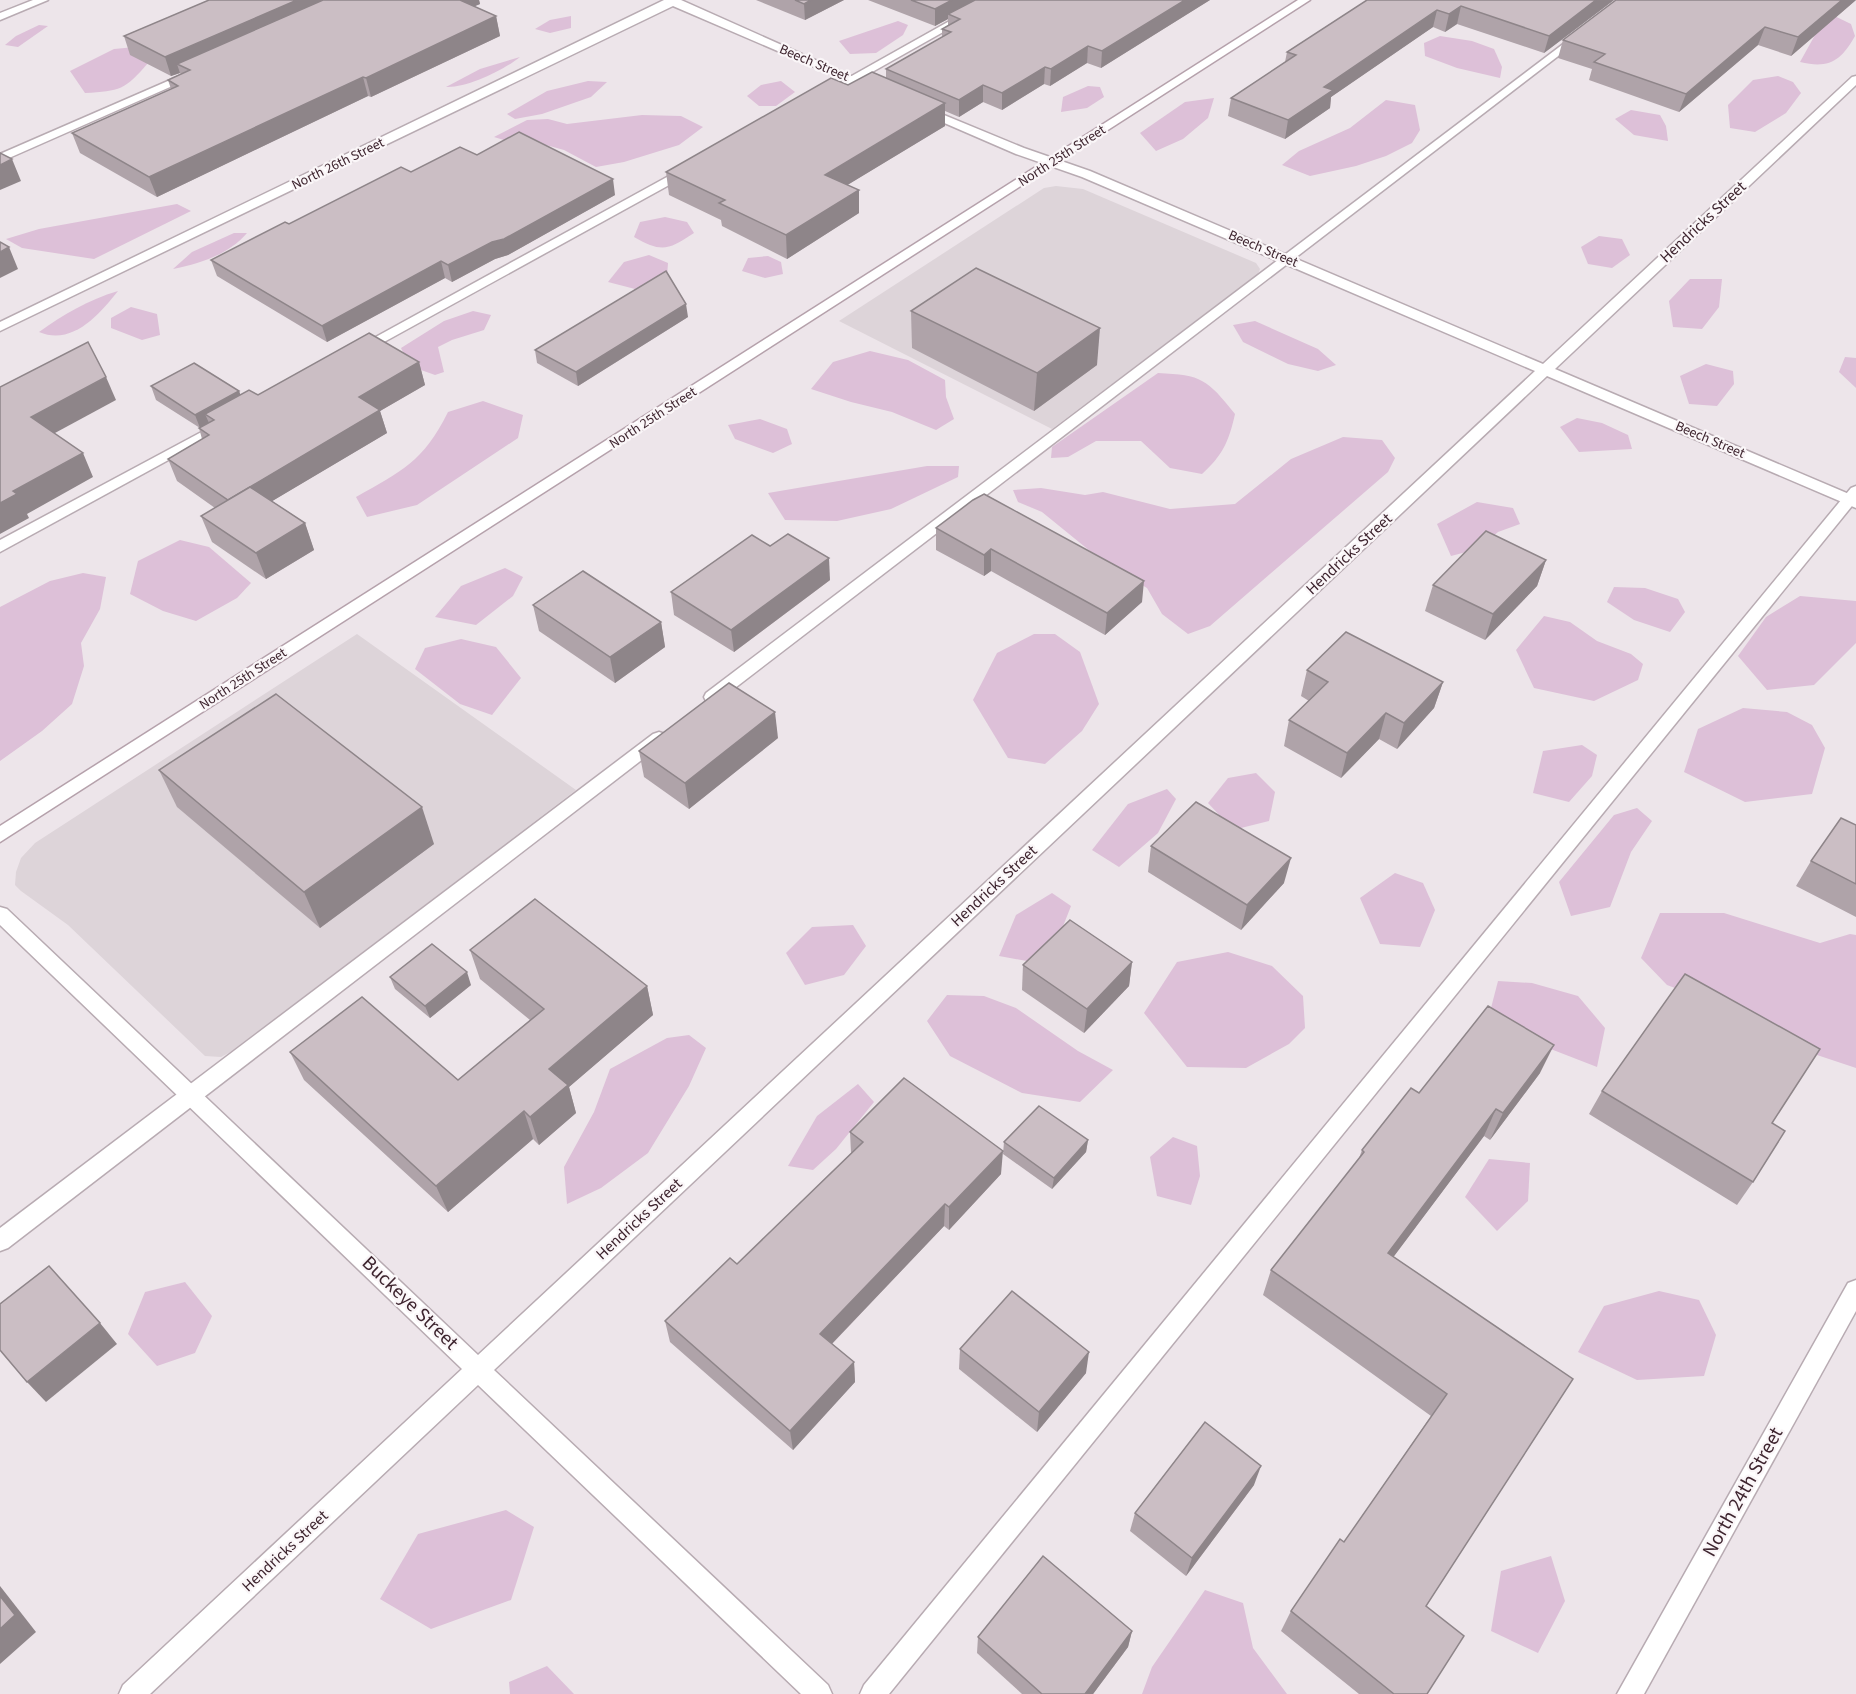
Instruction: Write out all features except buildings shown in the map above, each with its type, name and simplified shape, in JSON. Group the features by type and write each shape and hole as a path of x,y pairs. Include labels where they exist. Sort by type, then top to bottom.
{"street":[{"path":"0,17 43,0"},
{"path":"810,102 995,0"},
{"name":"North 25th Street","path":"0,835 1305,0"},
{"name":"Beech Street","path":"672,1 894,97"},
{"name":"North 26th Street","path":"0,327 672,1"},
{"path":"695,710 1587,29"},
{"path":"0,158 207,67"},
{"name":"Hendricks Street","path":"132,1694 1856,79"},
{"name":"Beech Street","path":"915,106 1020,151 1086,174 1545,370 1854,498"},
{"path":"352,354 696,165"},
{"path":"0,547 237,417"},
{"path":"873,1694 1854,498"},
{"path":"0,1241 676,725"},
{"name":"Buckeye Street","path":"0,914 819,1694"},
{"name":"North 24th Street","path":"1630,1694 1856,1290"}],"shaded area":[{"path":"1820,9 1851,24 1855,36 1845,52 1833,61 1819,64 1800,62 1815,35"},
{"path":"571,16 571,28 550,33 535,29 550,20"},
{"path":"898,21 908,25 903,35 876,53 850,54 839,41"},
{"path":"39,25 48,26 18,47 5,45 16,36"},
{"path":"1440,36 1472,41 1494,49 1502,67 1500,78 1457,68 1425,56 1424,43"},
{"path":"146,46 148,63 127,84 114,90 85,93 70,71 114,49"},
{"path":"520,57 485,77 464,85 446,87 480,69"},
{"path":"1778,76 1793,82 1801,93 1786,113 1755,132 1730,128 1728,105 1753,80"},
{"path":"588,81 607,82 591,97 542,114 515,119 507,114 547,91"},
{"path":"781,81 795,92 776,106 759,106 747,96 761,85"},
{"path":"1088,86 1100,87 1104,97 1087,108 1061,112 1063,97"},
{"path":"1214,98 1208,118 1183,139 1156,151 1140,133 1185,102"},
{"path":"1386,100 1415,105 1420,130 1412,143 1386,156 1356,166 1310,176 1282,165 1299,151 1350,128"},
{"path":"1631,110 1660,115 1666,126 1668,141 1634,135 1615,119"},
{"path":"642,115 681,116 703,127 679,145 624,162 596,167 564,150 528,140 507,141 494,137 527,120 548,119 567,124"},
{"path":"1056,186 1083,189 1256,263 1260,269 1258,274 1052,429 839,321 1044,188"},
{"path":"177,204 191,211 94,259 22,248 6,239 39,229"},
{"path":"665,217 687,222 694,233 678,243 665,247 652,246 634,237 640,222"},
{"path":"234,233 247,233 240,241 213,257 173,269 192,252"},
{"path":"1599,236 1622,239 1630,255 1612,268 1588,264 1581,247"},
{"path":"649,255 668,263 667,277 635,289 608,282 624,262"},
{"path":"768,256 781,262 783,274 765,278 742,271 748,258"},
{"path":"1690,279 1722,279 1719,307 1702,329 1673,327 1669,301"},
{"path":"118,291 102,310 84,326 73,332 51,335 39,332 77,308"},
{"path":"131,307 157,314 160,335 142,340 111,328 111,318"},
{"path":"473,311 491,315 484,330 438,347 444,372 435,375 410,366 401,348 444,321"},
{"path":"1255,321 1318,349 1336,365 1318,371 1288,364 1243,342 1233,325"},
{"path":"870,351 908,360 945,380 946,397 954,419 936,430 892,412 811,389 833,362"},
{"path":"1845,357 1856,358 1856,388 1839,372"},
{"path":"1706,364 1733,371 1734,384 1717,406 1689,404 1680,376"},
{"path":"1158,373 1185,375 1202,381 1217,393 1235,414 1224,447 1202,474 1170,468 1141,441 1096,441 1068,457 1051,458 1052,447"},
{"path":"483,401 523,415 518,438 417,505 367,517 356,497 399,472 420,454 430,443 448,412"},
{"path":"1577,418 1602,423 1628,435 1632,449 1579,452 1560,427"},
{"path":"760,419 787,429 792,444 773,453 735,439 728,425"},
{"path":"1343,437 1382,440 1395,458 1388,472 1210,626 1188,634 1162,614 1147,588 1106,564 1042,512 1018,502 1013,490 1041,488 1085,495 1103,492 1170,509 1235,504 1291,459"},
{"path":"927,466 959,466 958,477 891,509 837,521 785,520 768,493"},
{"path":"1477,502 1513,508 1520,524 1498,532 1478,549 1451,556 1437,524"},
{"path":"180,540 209,547 251,583 237,598 196,621 163,611 130,594 138,561"},
{"path":"505,568 523,577 513,596 476,625 435,617 461,586"},
{"path":"83,573 106,577 100,609 81,643 84,666 72,704 42,731 0,761 0,607 50,581"},
{"path":"1614,587 1645,588 1678,599 1685,612 1670,632 1634,620 1607,602"},
{"path":"1800,596 1856,601 1856,643 1814,685 1767,690 1738,656 1766,617"},
{"path":"1544,616 1570,622 1597,641 1631,654 1643,664 1638,680 1594,701 1534,688 1516,650"},
{"path":"357,634 576,790 234,1050 221,1057 205,1056 68,925 15,885 16,872 21,858 35,843"},
{"path":"1034,634 1055,634 1080,652 1099,704 1082,731 1045,764 1008,758 973,700 997,653"},
{"path":"461,639 496,647 521,678 492,715 460,704 415,669 425,648"},
{"path":"1743,708 1787,712 1812,725 1825,748 1812,794 1745,802 1684,772 1698,729"},
{"path":"1582,745 1597,755 1592,776 1569,802 1533,793 1543,751"},
{"path":"1256,773 1275,792 1269,821 1233,830 1208,803 1228,778"},
{"path":"1167,789 1176,799 1158,833 1119,867 1092,850 1128,804"},
{"path":"1637,808 1652,821 1631,852 1610,907 1571,916 1559,882 1614,815"},
{"path":"1395,873 1423,883 1435,910 1420,947 1380,944 1360,898"},
{"path":"1052,893 1071,906 1058,939 1032,962 999,956 1016,915"},
{"path":"1660,913 1724,913 1820,943 1850,934 1856,935 1856,1068 1811,1053 1731,1009 1667,985 1641,958"},
{"path":"853,925 866,946 844,975 805,985 786,953 812,927"},
{"path":"1228,952 1272,966 1303,996 1305,1028 1289,1044 1246,1068 1187,1067 1144,1013 1177,962"},
{"path":"1498,981 1532,983 1578,996 1605,1028 1597,1067 1530,1041 1491,1008"},
{"path":"947,995 984,996 1016,1008 1078,1051 1113,1070 1080,1102 1022,1093 950,1056 927,1021"},
{"path":"689,1035 706,1048 689,1086 648,1153 601,1188 567,1204 564,1167 594,1112 610,1069 667,1038"},
{"path":"858,1084 874,1102 836,1149 813,1170 788,1166 817,1116"},
{"path":"1173,1137 1197,1146 1200,1176 1191,1205 1157,1196 1150,1157"},
{"path":"1489,1159 1530,1163 1528,1201 1497,1231 1465,1197"},
{"path":"185,1282 212,1316 195,1353 157,1366 128,1334 145,1292"},
{"path":"1659,1291 1699,1300 1716,1335 1704,1376 1637,1380 1578,1352 1604,1306"},
{"path":"506,1510 534,1527 511,1600 431,1629 380,1599 418,1534"},
{"path":"1551,1556 1565,1601 1538,1653 1491,1631 1501,1571"},
{"path":"1205,1590 1243,1603 1253,1648 1287,1694 1142,1694 1152,1667"},
{"path":"547,1666 574,1694 510,1694 509,1682"}]}
